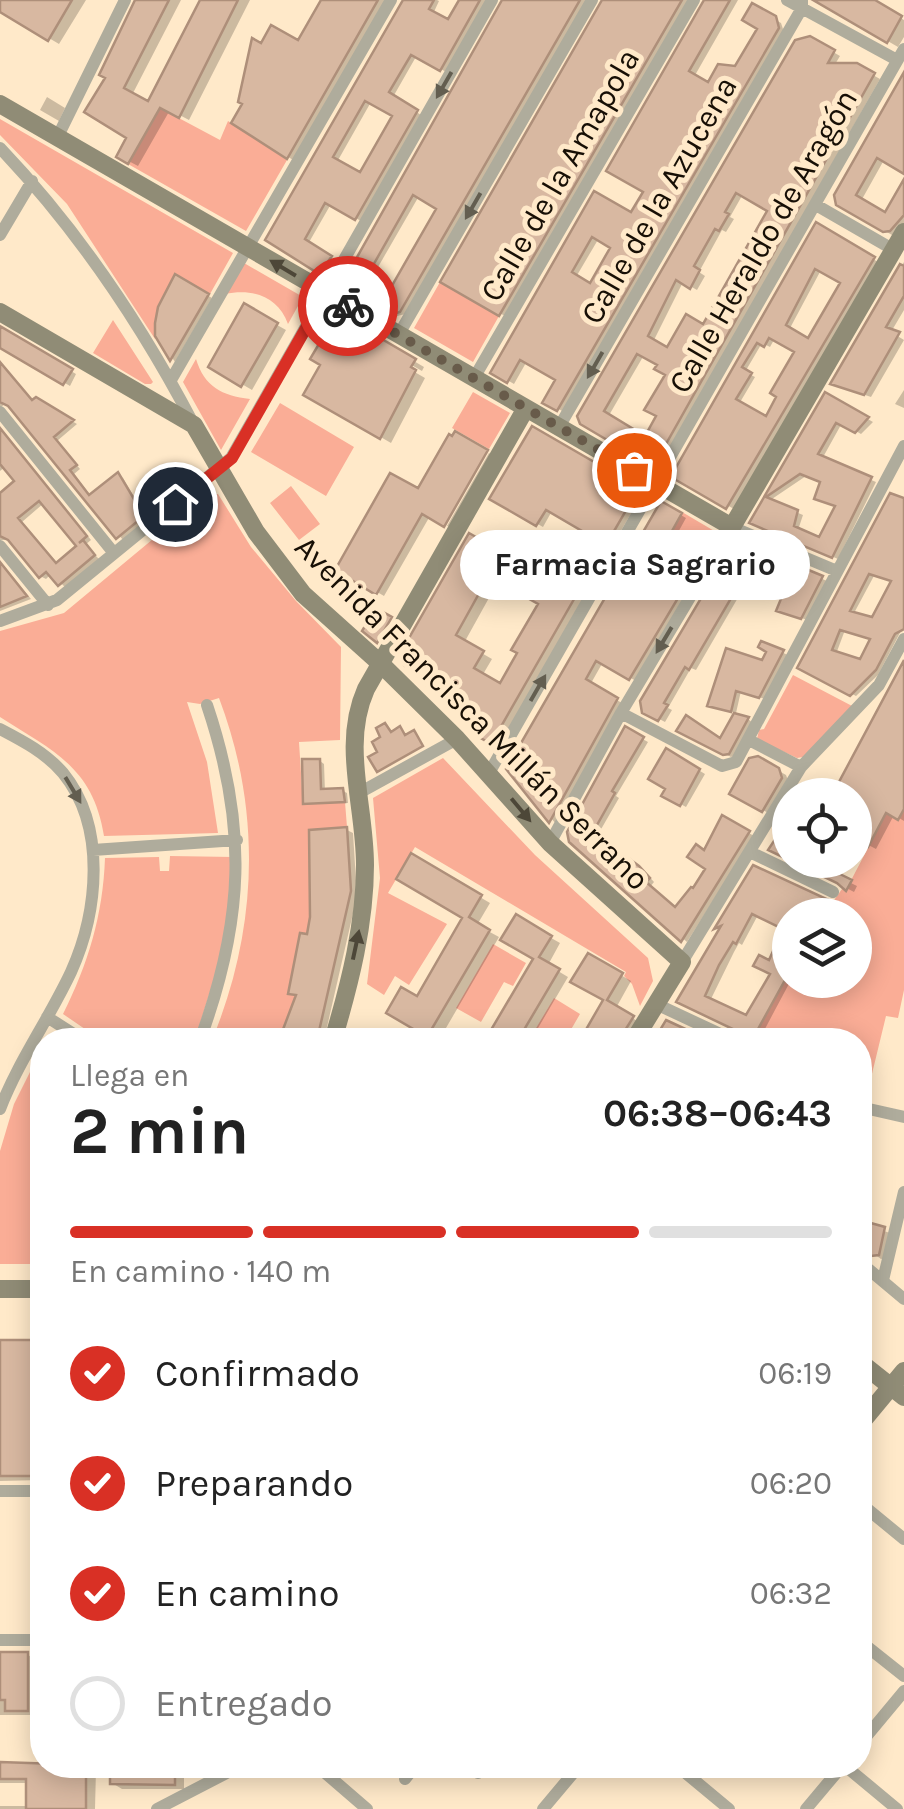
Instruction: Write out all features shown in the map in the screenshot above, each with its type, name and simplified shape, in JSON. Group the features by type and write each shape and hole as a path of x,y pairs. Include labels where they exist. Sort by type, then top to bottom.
{"street":[{"path":"57,138 125,0"},
{"path":"172,380 391,0"},
{"path":"0,620 48,605 232,458 492,0"},
{"path":"399,334 592,0"},
{"name":"Calle de la Amapola","path":"474,378 694,0"},
{"path":"786,0 802,4 901,54"},
{"name":"Calle de la Azucena","path":"559,427 802,4"},
{"name":"Calle Heraldo de Aragón","path":"489,773 901,54"},
{"path":"0,104 732,526 838,571"},
{"name":"Avenida Francisca Millán Serrano","path":"0,148 63,218 172,380 218,470 278,565 325,617 381,664 457,739 550,843 682,962"},
{"path":"0,236 32,181"},
{"path":"816,205 894,250"},
{"path":"550,843 621,713 904,232"},
{"path":"0,312 194,425"},
{"path":"336,1028 362,916 365,859 354,728 362,698 526,408"},
{"path":"0,412 113,552"},
{"path":"621,713 722,766 736,762 904,446"},
{"path":"0,546 48,605"},
{"path":"641,1028 800,767 876,688 904,639"},
{"path":"204,1028 225,961 237,886 237,840 226,768 208,705"},
{"path":"0,729 29,744 62,772 85,810 93,850 85,932 71,972 39,1028"},
{"path":"359,792 457,739"},
{"path":"749,740 800,767"},
{"path":"93,850 237,840"},
{"path":"750,852 833,892"},
{"path":"656,1004 708,1028"},
{"path":"46,1016 64,1028"},
{"path":"0,1109 30,1043"},
{"path":"872,1110 904,1117"},
{"path":"883,1280 904,1192"},
{"path":"872,1271 904,1299"},
{"path":"0,1288 30,1289"},
{"path":"872,1414 897,1392 904,1371"},
{"path":"872,1372 897,1392"},
{"path":"0,1492 30,1492"},
{"path":"872,1513 904,1539"},
{"path":"0,1640 30,1640"},
{"path":"872,1650 904,1676"},
{"path":"872,1729 904,1690"},
{"path":"157,1809 217,1778"},
{"path":"331,1778 367,1809"},
{"path":"545,1808 569,1778"},
{"path":"692,1778 729,1809"},
{"path":"806,1809 832,1778"},
{"path":"859,1778 897,1809"}],"shaded area":[{"path":"160,108 220,140 228,121 287,160 246,231 128,164"},
{"path":"0,119 233,253 210,294 175,274 157,313 155,339 67,204 0,135"},
{"path":"244,263 303,297 288,324 278,307 263,296 245,292 225,294"},
{"path":"440,282 499,316 473,362 414,328"},
{"path":"113,320 153,382 151,384 93,353"},
{"path":"196,359 215,388 250,399 221,450 183,382"},
{"path":"473,392 510,413 489,449 452,428"},
{"path":"280,403 354,447 326,496 251,452"},
{"path":"291,486 320,524 299,540 270,503"},
{"path":"218,494 251,547 341,647 340,740 299,742 303,804 345,802 347,827 309,831 310,917 307,934 301,933 296,995 284,1028 216,1028 239,956 249,870 243,784 219,698 200,704 187,702 207,762 218,833 104,836 91,793 68,763 0,717 0,631 64,613 206,495"},
{"path":"682,512 716,532 696,568 662,549"},
{"path":"793,675 854,707 803,757 797,758 757,739"},
{"path":"443,758 535,855 648,958 653,981 640,1006 632,984 624,976 626,972 415,847 388,893 447,924 409,985 395,976 384,995 367,984 380,878 373,798"},
{"path":"877,809 898,820 904,809 904,990 898,1018 886,1016 872,1074 872,1028 759,1028 775,998 872,998 872,898 836,898 852,878 872,878 872,840 881,823"},
{"path":"170,856 234,857 228,934 199,1028 83,1028 63,1014 93,939 105,858 159,857 160,871 169,871"},
{"path":"493,944 526,963 513,986 504,982 481,1022 456,1008"},
{"path":"554,998 580,1014 572,1028 536,1028"},
{"path":"30,1072 30,1264 0,1264 0,1151 14,1104"}],"building":[{"path":"0,0 72,0 48,41 0,12"},
{"path":"135,0 169,0 124,88 148,101 200,0 238,0 179,118 160,108 128,164 116,157 126,138 84,112 105,78 99,75"},
{"path":"321,0 378,0 287,159 231,123 242,104 238,102 252,38 261,43 271,25 298,40"},
{"path":"403,0 434,0 429,9 448,19 459,0 480,0 440,71 411,55 389,92 418,110 355,220 325,203 305,239 332,256 319,274 265,240","holes":["365,101 392,116 360,172 333,157"]},
{"path":"502,0 580,0 400,312 390,315 346,289 343,282","holes":["413,195 436,209 390,289 367,276"]},
{"path":"602,0 682,0 499,316 440,282"},
{"path":"704,0 730,0 689,71 708,82 718,64 735,66 757,29 742,20 752,3 776,16 779,28 557,411 542,403 555,380 520,360 507,383 490,373 594,191 631,212 643,192 606,171","holes":["592,237 610,248 590,283 572,272"]},
{"path":"813,0 875,0 902,16 887,43"},
{"path":"810,36 835,50 828,63 857,63 875,73 653,467 580,424 577,416 795,40","holes":["736,193 767,211 703,324 686,314 667,347 648,336 676,280 690,289 700,270 694,266 715,229 719,231 729,214 725,212","637,354 657,365 654,369 665,375 644,410 656,416 645,436 604,411"]},
{"path":"904,72 904,174 877,158 856,195 885,212 904,179 904,215 890,231 883,232 836,205 834,195"},
{"path":"816,222 875,257 726,509 676,480 674,471","holes":["815,269 840,283 808,338 786,325","769,338 794,352 770,393 776,397 766,416 736,399 752,373 742,367 757,343 764,347"]},
{"path":"900,264 904,266 904,296 886,327 900,332 864,395 830,384"},
{"path":"175,274 209,294 170,361 155,336 155,323 158,307"},
{"path":"244,303 278,323 241,387 208,367"},
{"path":"332,310 416,359 411,367 416,370 380,439 303,395 320,365 310,359 329,327 323,324"},
{"path":"0,326 73,369 63,385 0,348"},
{"path":"0,362 32,400 36,397 74,420 54,437 77,465 70,470 89,495 118,472 144,516 116,539 8,406 0,402"},
{"path":"825,392 869,417 855,433 836,423 818,454 872,477 832,558 749,523","holes":["800,474 820,482 814,499 835,506 819,537 794,526 798,510 766,497"]},
{"path":"532,426 639,488 606,545 546,510 536,526 489,499"},
{"path":"0,428 87,536 79,543 83,540 95,555 58,586 46,572 39,578 8,540 0,536 0,493 14,481 0,464","holes":["39,501 76,546 56,563 18,518"]},
{"path":"455,431 488,450 444,527 422,514 376,595 335,570 390,473 418,488 449,434 452,436"},
{"path":"890,493 904,498 904,629 895,634 876,670 850,696 797,668","holes":["869,574 891,581 872,617 850,611","840,630 870,639 860,659 832,650"]},
{"path":"661,501 682,513 662,549 696,568 629,680 596,661 586,679 618,698 549,823 506,769"},
{"path":"469,533 502,552 456,635 484,651 474,668 500,683 517,653 511,650 538,604 510,588 521,568 557,589 568,570 585,580 491,744 479,737 437,690 404,665 401,652"},
{"path":"751,546 823,576 801,619 776,611 783,594 744,576 689,670 685,667 658,721 642,713 640,701 729,551"},
{"path":"0,562 27,596 0,607"},
{"path":"376,608 392,617 377,643 362,631"},
{"path":"761,641 784,650 759,698 736,691 731,712 707,706 726,648 762,660 766,652 758,647"},
{"path":"904,660 904,809 898,820 886,813 872,839 872,778 841,778"},
{"path":"734,713 749,717 729,754 723,755 676,731 686,715 720,738"},
{"path":"385,723 391,732 400,726 405,735 414,730 423,746 377,772 368,757 377,752 372,742 380,737 376,728"},
{"path":"625,726 644,737 592,834 624,861 627,857 639,866 650,878 646,882 675,907 705,869 687,857 696,844 704,850 722,815 750,831 681,942 569,842 567,832"},
{"path":"666,748 700,769 680,806 661,796 665,789 648,779"},
{"path":"758,756 779,768 782,778 772,778 772,795 762,812 729,794 749,758"},
{"path":"302,759 320,759 321,789 343,788 345,802 303,804"},
{"path":"347,827 351,891 320,1028 284,1028 296,995 288,994 300,933 307,934 310,917 309,830"},
{"path":"411,853 482,895 469,917 490,930 432,1028 412,1028 386,1013 401,987 417,996 462,918 396,879"},
{"path":"753,865 772,874 772,878 781,878 824,898 772,898 772,924 752,914 719,965 705,996 746,1015 770,974 753,966 759,955 769,960 772,953 772,998 775,998 759,1028 731,1028 676,1002"},
{"path":"827,878 852,880 846,891"},
{"path":"516,914 552,936 539,957 560,969 525,1028 492,1028 533,959 500,940"},
{"path":"588,953 623,973 607,1000 634,1016 626,1028 587,1028 603,1000 570,982"},
{"path":"666,1020 683,1028 661,1028"},
{"path":"872,1223 885,1227 879,1255 872,1256"},
{"path":"0,1340 30,1340 30,1476 0,1476"},
{"path":"0,1652 28,1652 28,1711 5,1711 5,1700 0,1700"},
{"path":"0,1762 30,1763 30,1778 86,1778 86,1809 26,1809 26,1779 0,1779"},
{"path":"110,1778 175,1778 175,1785 110,1784"}],"way so far":[{"path":"348,306 634,470"}],"place":[{"name":"Farmacia Sagrario","path":"634,470"}],"route":[{"path":"175,504 232,458 326,293 348,306"}]}
